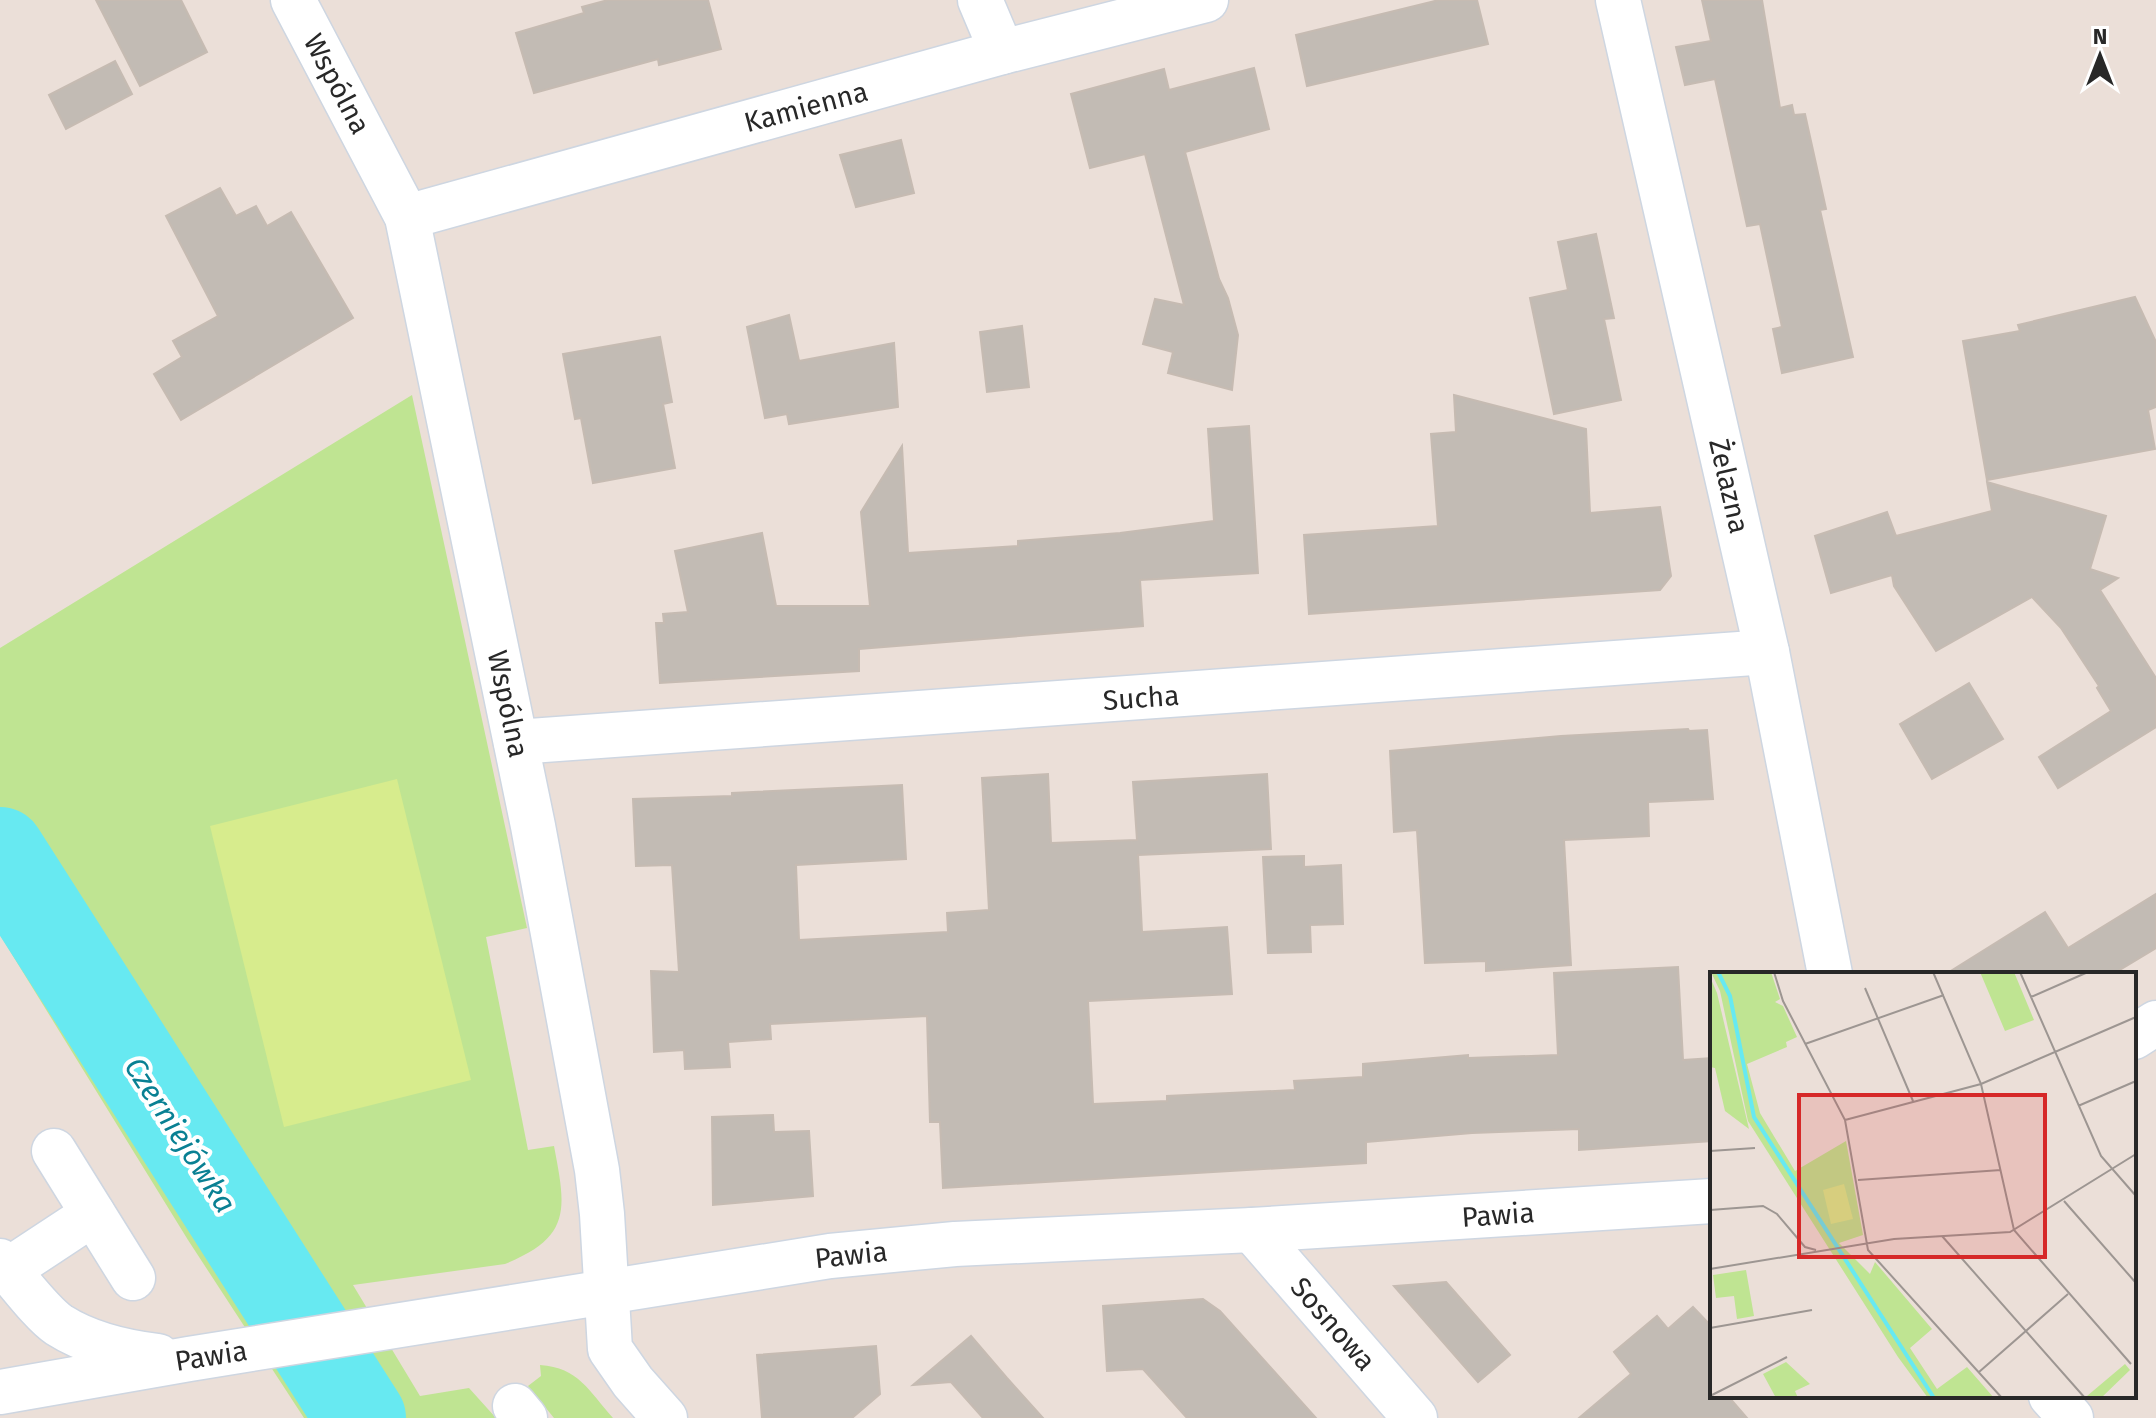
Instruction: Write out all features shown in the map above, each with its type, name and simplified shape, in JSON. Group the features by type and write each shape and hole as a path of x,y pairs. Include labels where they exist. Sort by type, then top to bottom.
{"street":[{"name":"Wspólna","path":"293,0 407,217 516,742 597,1170 610,1349 633,1382 665,1418"},
{"path":"980,0 1002,52"},
{"name":"Kamienna","path":"407,217 1002,52 1206,0"},
{"name":"Żelazna","path":"1618,0 1767,652 1830,972"},
{"name":"Sucha","path":"516,742 1767,652"},
{"path":"2136,1036 2156,1023"},
{"path":"54,1151 133,1278"},
{"name":"Pawia","path":"0,1392 208,1356 862,1253 955,1244 1252,1230 1710,1201"},
{"path":"93,1214 4,1266 56,1324 90,1341 125,1352 208,1356"},
{"name":"Sosnowa","path":"1252,1230 1415,1418"},
{"path":"2053,1398 2071,1418"}],"green space":[{"path":"412,395 527,928 486,937 528,1150 554,1146 561,1204 553,1231 543,1243 505,1264 353,1285 420,1396 469,1388 496,1418 304,1418 188,1240 0,935 0,648"},
{"path":"397,779 471,1080 284,1127 210,826"},
{"path":"540,1365 574,1376 613,1418 554,1418 528,1386 541,1376"}],"building":[{"path":"96,0 181,0 207,52 140,86"},
{"path":"608,0 708,0 721,49 659,65 658,59 534,93 516,33 584,13 582,7"},
{"path":"1439,0 1477,0 1488,44 1307,86 1296,35"},
{"path":"1702,0 1762,0 1780,108 1792,105 1794,115 1805,114 1826,209 1820,210 1853,357 1782,373 1773,329 1782,327 1760,224 1747,226 1715,79 1685,85 1676,47 1711,41"},
{"path":"115,61 132,94 66,129 49,95"},
{"path":"1254,68 1269,129 1185,152 1219,279 1228,298 1238,335 1232,390 1168,373 1173,352 1143,344 1155,299 1184,305 1145,154 1090,168 1071,94 1164,69 1169,90"},
{"path":"901,140 914,193 856,207 840,155"},
{"path":"220,188 236,216 256,206 267,226 291,212 353,318 181,420 154,374 182,357 173,341 218,316 166,216"},
{"path":"1596,234 1614,318 1604,319 1621,400 1554,414 1530,298 1568,290 1558,242"},
{"path":"2135,297 2156,342 2156,407 2148,410 2155,449 1987,480 1963,341 2020,331 2018,325"},
{"path":"789,315 799,361 894,343 898,407 789,424 787,414 765,418 747,327"},
{"path":"1022,326 1029,387 987,392 980,332"},
{"path":"660,337 672,402 663,404 675,468 593,483 581,418 575,419 563,354"},
{"path":"1454,395 1586,429 1590,513 1660,507 1671,576 1660,590 1309,614 1304,535 1438,526 1431,434 1456,432"},
{"path":"1249,426 1258,573 1140,580 1143,626 859,649 859,671 660,683 656,623 664,623 663,614 688,612 675,551 762,533 776,606 870,606 861,512 902,446 908,553 1018,546 1018,541 1214,521 1208,429"},
{"path":"1987,482 2106,516 2090,569 2118,578 2100,590 2156,678 2156,727 2058,788 2039,757 2111,711 2097,688 2099,686 2061,628 2032,597 1936,651 1894,586 1892,575 1831,593 1815,536 1887,512 1896,536 1992,511"},
{"path":"1969,683 2003,739 1932,779 1900,724"},
{"path":"1707,730 1713,799 1648,802 1649,836 1564,840 1571,965 1486,971 1486,961 1425,963 1417,830 1394,832 1390,751"},
{"path":"1048,774 1051,843 1137,840 1133,782 1267,774 1271,849 1138,855 1142,932 1227,927 1232,994 1088,1001 1093,1104 1167,1101 1167,1096 1295,1090 1294,1081 1363,1077 1363,1064 1468,1055 1468,1058 1558,1055 1554,973 1678,967 1683,1060 1710,1058 1710,1141 1579,1150 1579,1129 1472,1133 1366,1142 1366,1163 943,1188 940,1122 930,1122 927,1016 770,1024 771,1039 728,1042 730,1067 685,1069 684,1050 654,1052 651,971 679,972 672,865 636,866 633,799 902,785 906,859 796,865 799,940 948,932 947,913 989,910 982,778"},
{"path":"1304,856 1304,867 1341,865 1343,924 1310,925 1311,952 1268,953 1263,857"},
{"path":"2156,894 2156,948 2116,972 1949,972 2045,912 2068,948"},
{"path":"773,1115 774,1132 809,1131 813,1196 713,1205 712,1117"},
{"path":"1446,1282 1510,1355 1478,1382 1394,1286"},
{"path":"1203,1299 1220,1311 1316,1418 1187,1418 1143,1369 1107,1371 1103,1306"},
{"path":"1693,1307 1710,1325 1710,1398 1730,1398 1747,1418 1579,1418 1631,1374 1614,1352 1657,1316 1668,1329"},
{"path":"971,1336 1043,1418 983,1418 951,1382 913,1385"},
{"path":"876,1346 880,1394 852,1418 762,1418 757,1355"}],"waterway":[{"name":"Czerniejówka","path":"0,852 361,1418"}]}
